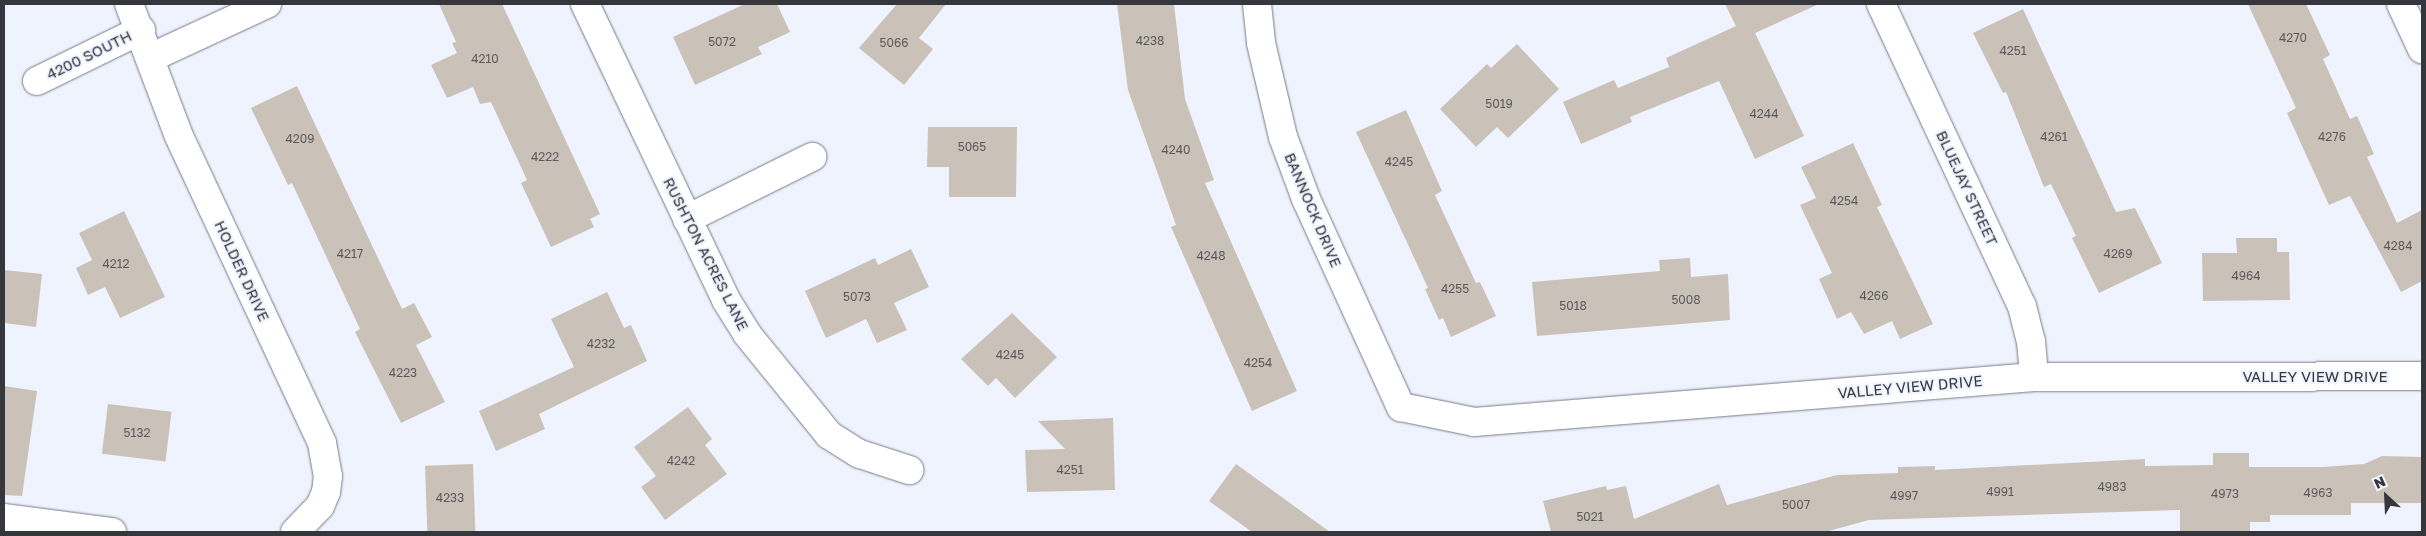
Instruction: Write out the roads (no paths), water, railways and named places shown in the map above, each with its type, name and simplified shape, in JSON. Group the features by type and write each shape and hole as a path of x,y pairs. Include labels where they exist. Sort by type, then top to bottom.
{"street":[{"name":"HOLDER DRIVE","path":"129,4 141,30 178,134 324,451 328,476 320,506 295,532"},
{"name":"4200 SOUTH","path":"150,58 267,4"},
{"name":"RUSHTON ACRES LANE","path":"585,4 736,318 759,351 818,424 844,446 860,454 910,470"},
{"name":"BANNOCK DRIVE","path":"1257,4 1261,43 1283,138 1306,199 1401,407"},
{"name":"BLUEJAY STREET","path":"1881,4 2022,306 2031,342 2034,377"},
{"path":"2401,4 2422,49"},
{"name":"4200 SOUTH","path":"37,81 141,30"},
{"path":"687,219 812,157"},
{"name":"VALLEY VIEW DRIVE","path":"1401,407 1474,422 2034,377 2422,376"},
{"path":"4,518 112,532"}]}
